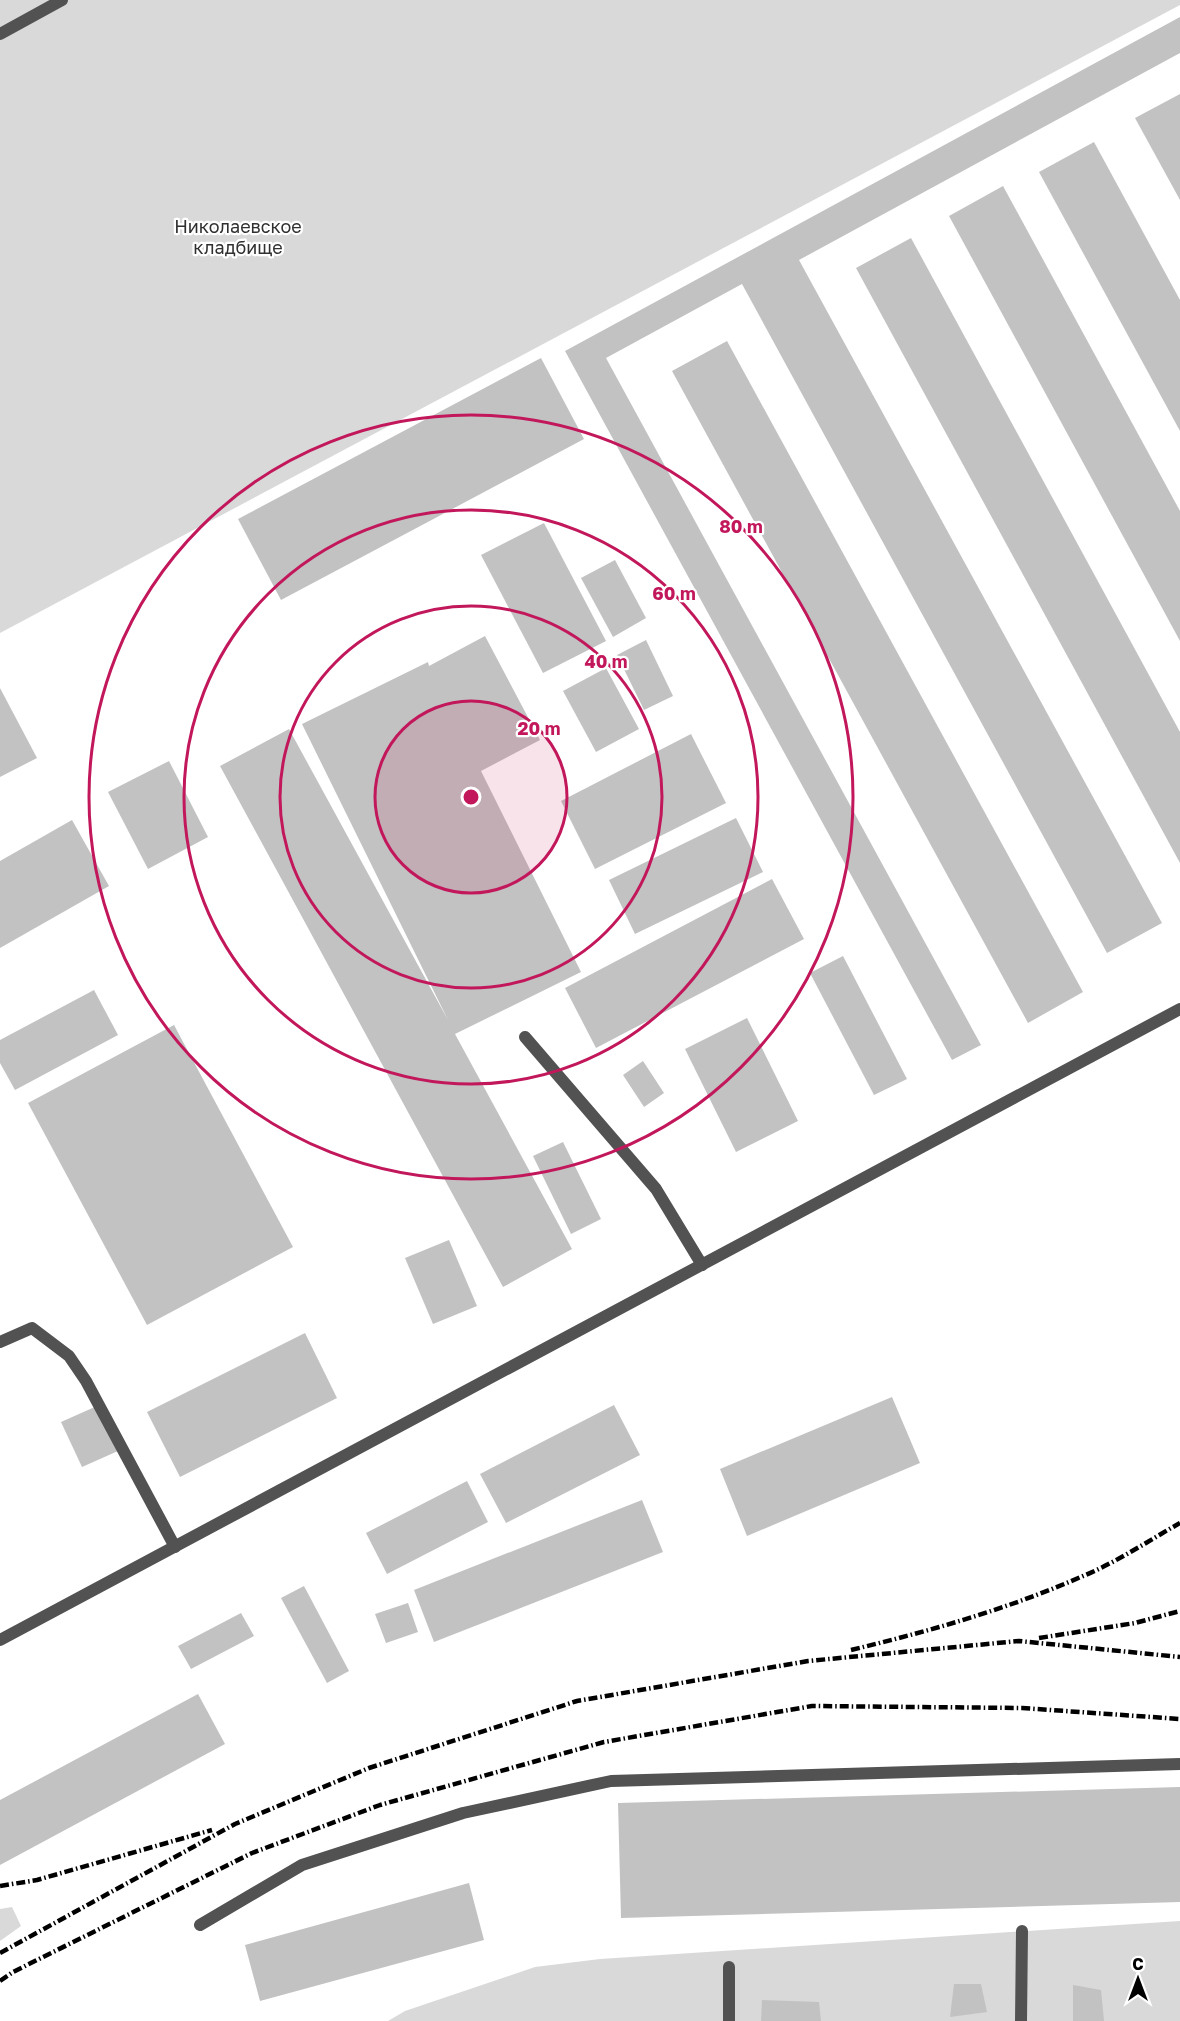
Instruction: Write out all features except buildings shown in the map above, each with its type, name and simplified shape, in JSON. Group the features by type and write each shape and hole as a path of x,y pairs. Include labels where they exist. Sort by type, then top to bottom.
{"street":[{"path":"0,34 62,0"},
{"path":"0,1640 1180,1009"},
{"path":"525,1037 656,1189 702,1265"},
{"path":"0,1342 32,1328 69,1356 86,1381 175,1547"},
{"path":"200,1925 302,1865 463,1813 611,1782 1180,1764"},
{"path":"1021,2021 1022,1931"},
{"path":"729,1967 729,2021"}],"green space":[{"name":"Николаевское кладбище","path":"0,0 1180,0 1180,5 0,633"},
{"path":"12,1907 21,1926 0,1941 0,1909"},
{"path":"1180,1921 1180,2021 388,2021 405,2011 535,1967 600,1959"}],"railway":[{"path":"851,1650 969,1618 1055,1588 1108,1564 1180,1523"},
{"path":"1039,1638 1135,1623 1180,1611"},
{"path":"0,1953 235,1824 369,1768 577,1701 808,1661 1019,1641 1180,1657"},
{"path":"0,1981 13,1972 252,1853 380,1805 604,1742 812,1706 1022,1708 1180,1719"},
{"path":"0,1886 37,1880 212,1830"}]}
